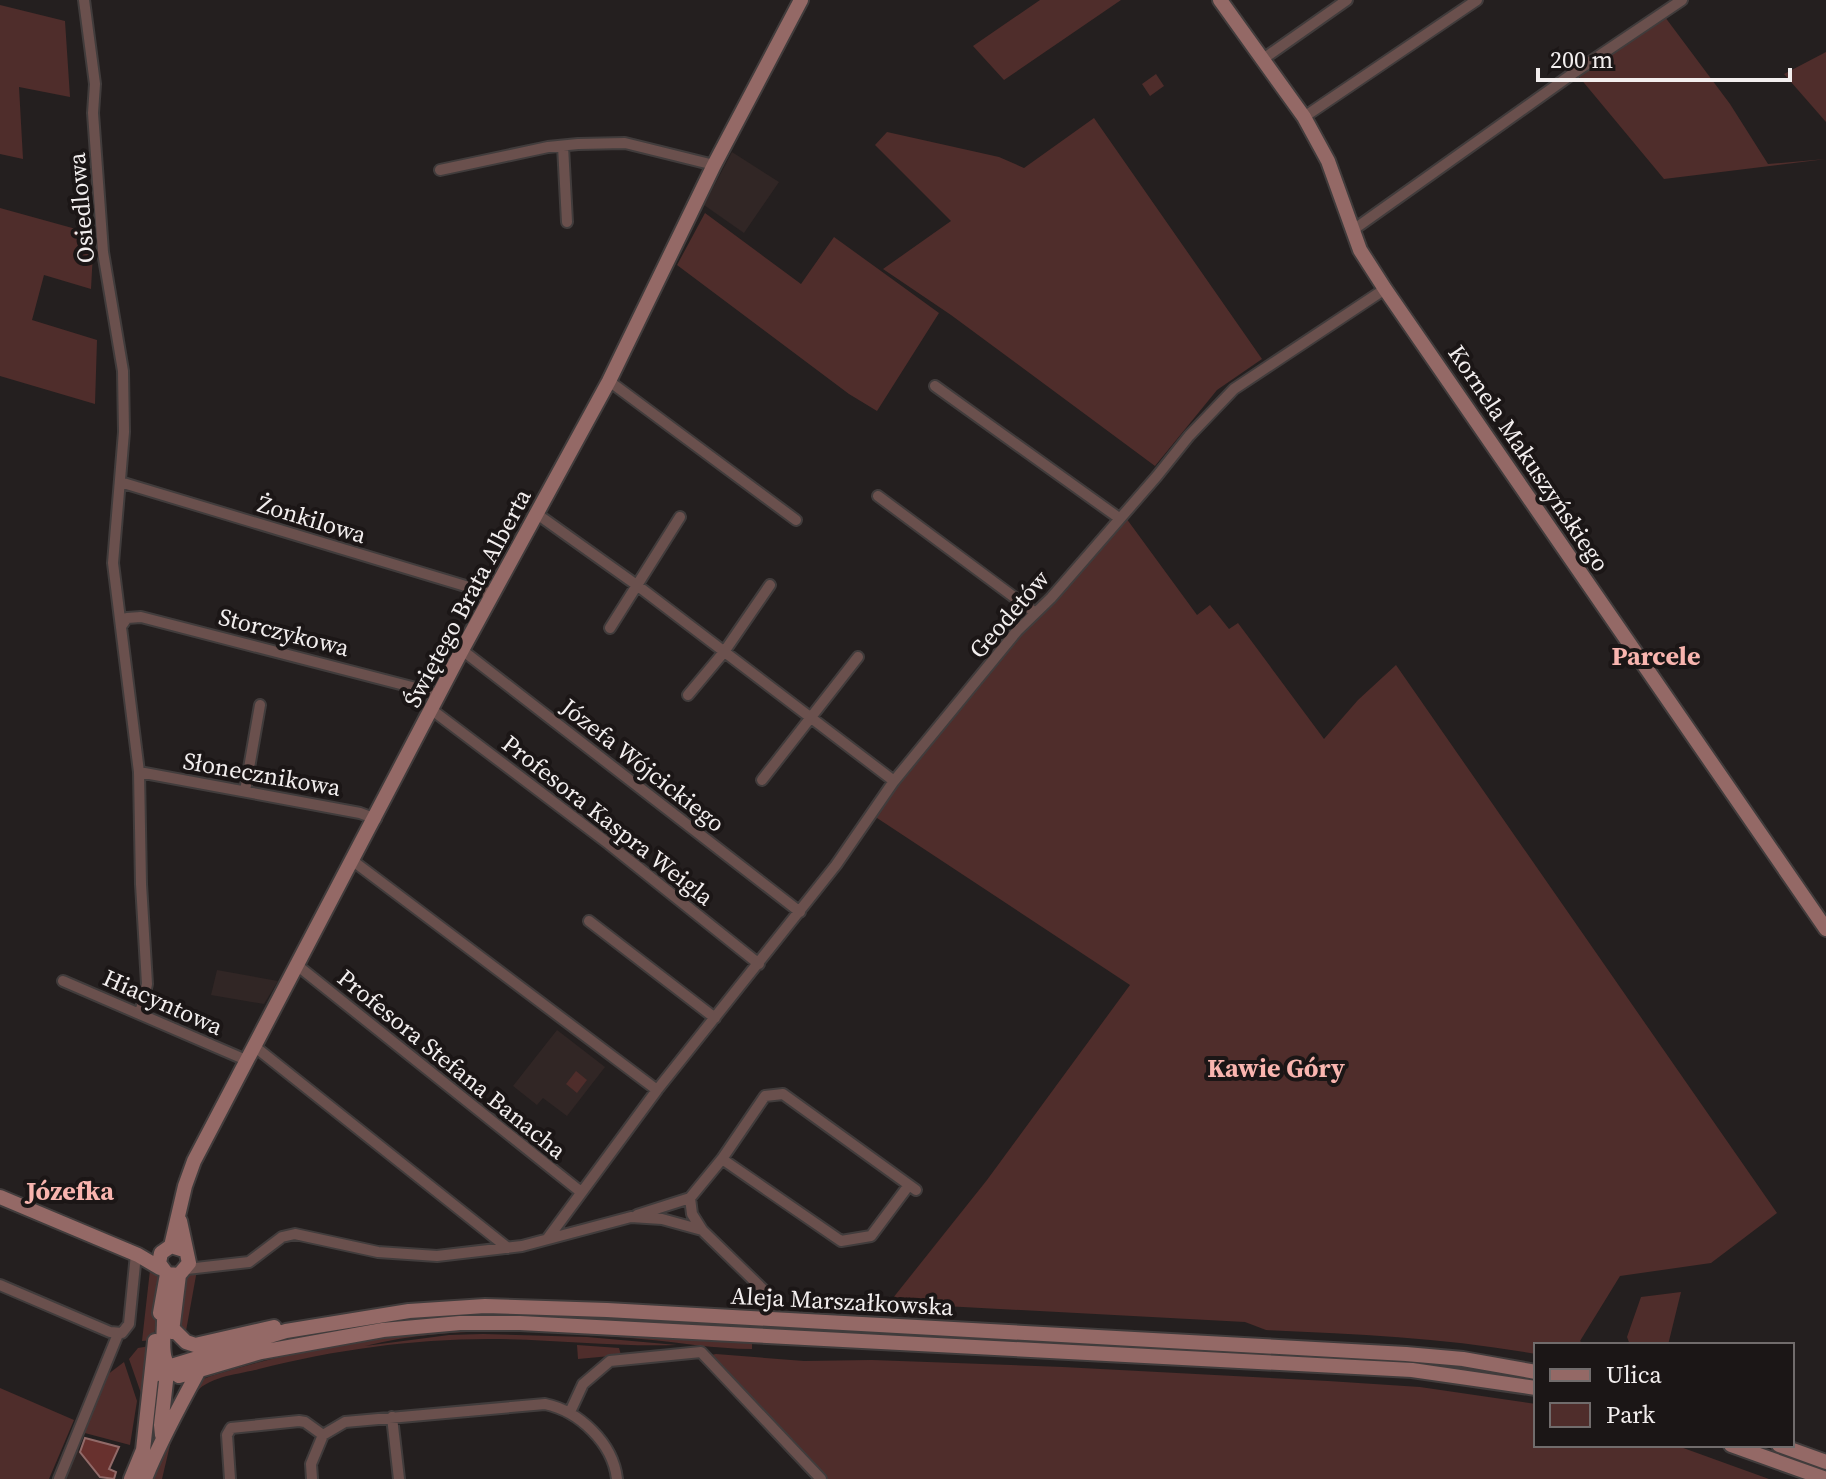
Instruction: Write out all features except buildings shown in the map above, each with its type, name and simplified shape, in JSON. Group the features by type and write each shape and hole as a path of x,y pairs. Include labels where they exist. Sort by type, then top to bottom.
{"street":[{"name":"Osiedlowa","path":"84,0 95,84 93,113 103,252 123,371 125,412 113,563 139,772 147,984 140,1014"},
{"name":"Świętego Brata Alberta","path":"175,1262 185,1186 194,1161 462,650 609,381 714,165 801,0"},
{"name":"Kornela Makuszyńskiego","path":"1220,0 1304,117 1328,161 1360,250 1385,289 1826,929"},
{"path":"1263,59 1347,0"},
{"path":"1304,117 1477,0"},
{"path":"1353,230 1682,0"},
{"path":"440,170 563,146 625,143 714,165"},
{"path":"563,146 567,222"},
{"name":"Geodetów","path":"548,1238 657,1090 836,865 894,781 1034,612 1051,598 1189,436 1234,389 1385,289"},
{"path":"609,381 796,520"},
{"path":"935,386 1119,518"},
{"name":"Żonkilowa","path":"120,482 492,594"},
{"path":"878,496 1034,612"},
{"path":"537,514 638,586 894,781"},
{"path":"610,628 680,517"},
{"path":"688,695 724,652 770,585"},
{"name":"Storczykowa","path":"122,625 127,618 141,617 439,694"},
{"name":"Józefa Wójcickiego","path":"462,650 800,912"},
{"path":"762,780 858,657"},
{"path":"245,791 260,705"},
{"name":"Profesora Kaspra Weigla","path":"432,710 609,844 759,964"},
{"name":"Słonecznikowa","path":"139,772 360,813 376,819"},
{"path":"353,861 657,1090"},
{"path":"589,921 715,1018"},
{"name":"Profesora Stefana Banacha","path":"298,966 581,1192"},
{"name":"Hiacyntowa","path":"63,981 246,1060"},
{"path":"254,1046 508,1248"},
{"path":"0,1197 138,1255 175,1262 213,1265 249,1262 282,1237 295,1234 378,1252 418,1256 508,1248 631,1217 690,1198 722,1159 765,1096 783,1094 912,1188 871,1236 841,1241 722,1159"},
{"path":"690,1198 692,1214 702,1230 775,1301"},
{"path":"631,1217 682,1222 702,1230"},
{"path":"0,1285 118,1334 124,1332 129,1324 138,1255"},
{"path":"131,1479 143,1450 157,1322 175,1262"},
{"path":"162,1435 175,1262"},
{"path":"163,1306 166,1323 162,1355 168,1367 179,1376 199,1370"},
{"name":"Aleja Marszałkowska","path":"153,1376 168,1367 286,1331 431,1309 520,1306 1406,1354 1463,1359 1534,1372"},
{"name":"Aleja Marszałkowska","path":"199,1370 274,1350 383,1330 460,1323 520,1323 1412,1370 1534,1388"},
{"path":"172,1328 186,1342 195,1345 272,1326 286,1331"},
{"path":"59,1479 118,1334"},
{"path":"570,1412 583,1384 610,1361 701,1352 821,1479"},
{"path":"145,1479 162,1435 171,1426 199,1370"},
{"path":"312,1479 311,1464 323,1435 345,1422 545,1404 570,1412 607,1449 617,1479"},
{"path":"392,1417 399,1479"},
{"path":"230,1479 227,1435 231,1428 299,1421 323,1435"},
{"path":"1737,1447 1826,1479"},
{"path":"1785,1447 1826,1462"}],"shaded area":[{"path":"732,152 779,182 744,233 704,205"},
{"path":"217,970 278,981 264,1004 211,995"},
{"path":"557,1030 605,1067 567,1116 543,1098 537,1105 513,1086"},
{"path":"85,1438 119,1447 109,1469 116,1472 114,1479 100,1477 80,1452"},
{"path":"76,1447 100,1479 62,1479"}],"green space":[{"path":"1040,0 1121,0 1004,80 973,46"},
{"path":"0,5 65,21 70,97 19,87 23,159 0,154"},
{"path":"1662,13 1730,104 1768,164 1826,159 1664,179 1575,72"},
{"path":"1826,52 1826,122 1784,74"},
{"path":"1156,74 1164,86 1150,96 1142,84"},
{"path":"1094,118 1262,359 1217,390 1155,466 951,315 883,269 951,221 875,145 887,132 999,157 1024,168"},
{"path":"0,208 94,234 91,289 44,275 32,320 97,340 95,404 0,376"},
{"path":"705,213 801,284 834,237 939,313 877,411 849,394 677,265"},
{"path":"1126,518 1197,615 1210,605 1229,629 1238,623 1324,739 1358,700 1396,665 1777,1213 1711,1263 1620,1276 1580,1341 1582,1343 1534,1343 1534,1354 1435,1340 1266,1330 1245,1322 889,1303 987,1180 1130,985 874,816 995,663"},
{"path":"576,1071 587,1080 577,1093 566,1084"},
{"path":"150,1270 161,1276 163,1286 153,1340 142,1341"},
{"path":"197,1270 183,1335 178,1298 184,1281"},
{"path":"1681,1292 1668,1343 1629,1343 1627,1337 1641,1297"},
{"path":"474,1310 754,1322 753,1330 502,1318 243,1349 373,1321"},
{"path":"758,1322 1448,1362 1534,1376 1534,1383 758,1330"},
{"path":"498,1327 752,1340 752,1349 537,1332 433,1334 365,1346 449,1335 483,1334 587,1337 677,1345 489,1339 402,1343 316,1356 232,1375 214,1380 194,1395 190,1394 201,1380 211,1376 317,1349 425,1332"},
{"path":"577,1345 619,1348 621,1355 578,1359"},
{"path":"150,1346 143,1399 129,1359 138,1348"},
{"path":"711,1355 804,1361 872,1360 1063,1367 1420,1387 1534,1404 1534,1447 1681,1447 1769,1479 827,1479"},
{"path":"124,1362 137,1401 130,1445 81,1432 103,1378"},
{"path":"0,1388 74,1420 49,1479 0,1479"},
{"path":"185,1405 188,1406 171,1441 162,1479 151,1479"}],"district":[{"name":"Parcele","path":"1656,656"},
{"name":"Kawie Góry","path":"1276,1068"},
{"name":"Józefka","path":"70,1191"}]}
